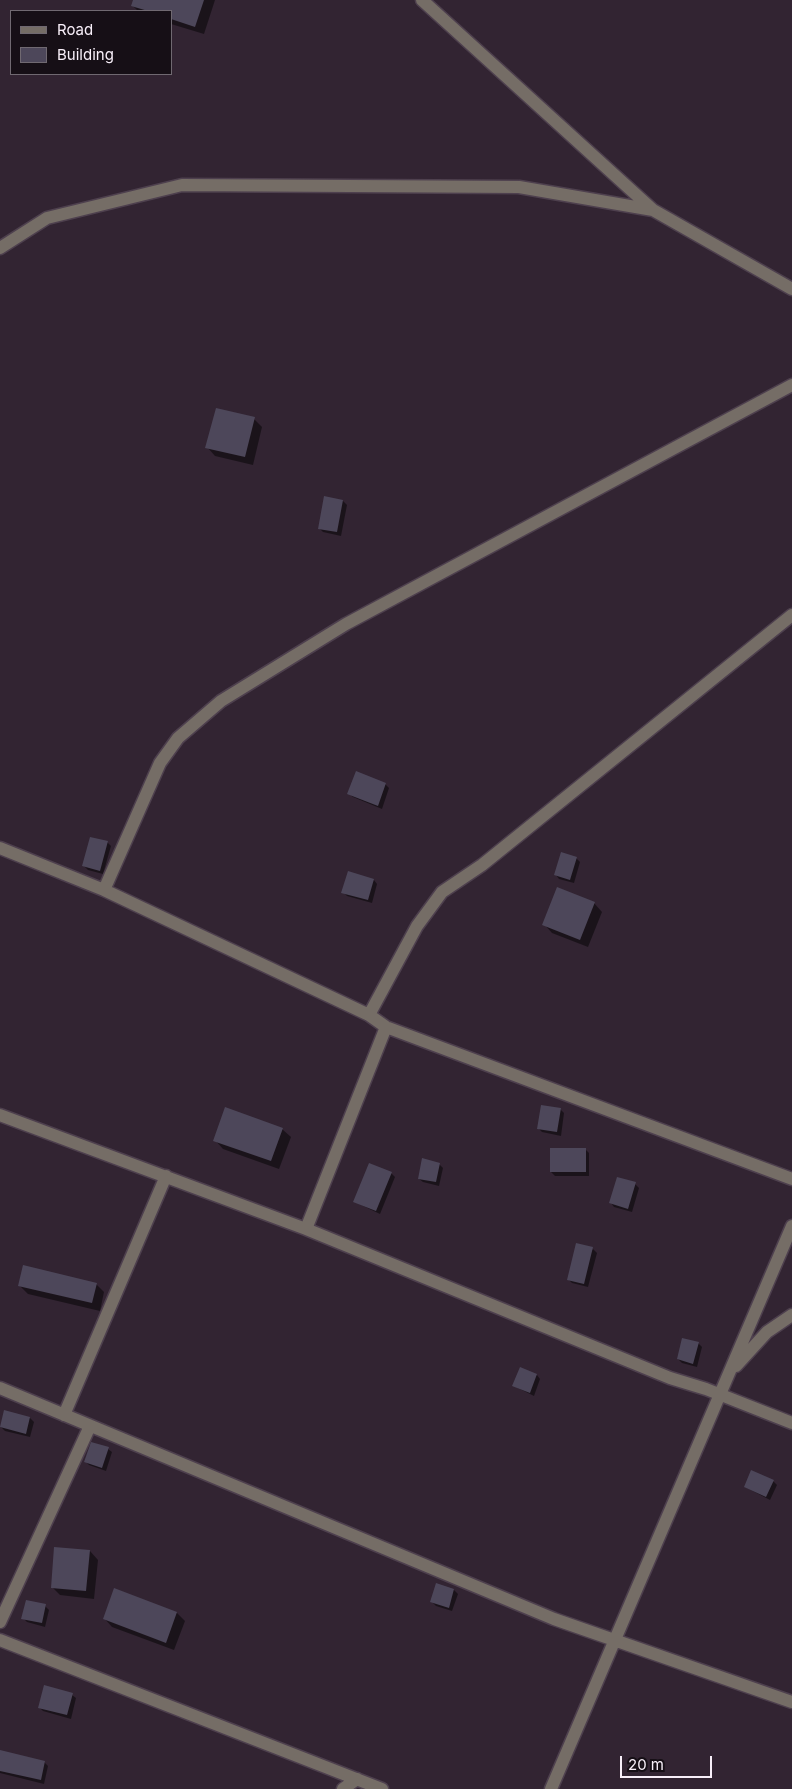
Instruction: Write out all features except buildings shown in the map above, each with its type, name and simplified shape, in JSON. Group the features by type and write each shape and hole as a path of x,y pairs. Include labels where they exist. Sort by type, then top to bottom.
{"street":[{"path":"422,0 653,210 792,289"},
{"path":"0,248 47,218 182,185 519,187 653,210"},
{"path":"104,890 160,763 178,738 221,701 346,624 792,385"},
{"path":"369,1015 417,926 442,892 482,865 792,615"},
{"path":"0,848 104,890 369,1015 386,1026 792,1178"},
{"path":"306,1228 386,1026"},
{"path":"0,1115 306,1228 670,1378 792,1423"},
{"path":"64,1415 166,1176"},
{"path":"551,1789 792,1226"},
{"path":"728,1375 767,1332 792,1315"},
{"path":"0,1388 554,1619 792,1702"},
{"path":"0,1622 90,1426"},
{"path":"0,1640 382,1789"},
{"path":"342,1789 357,1779"}]}
